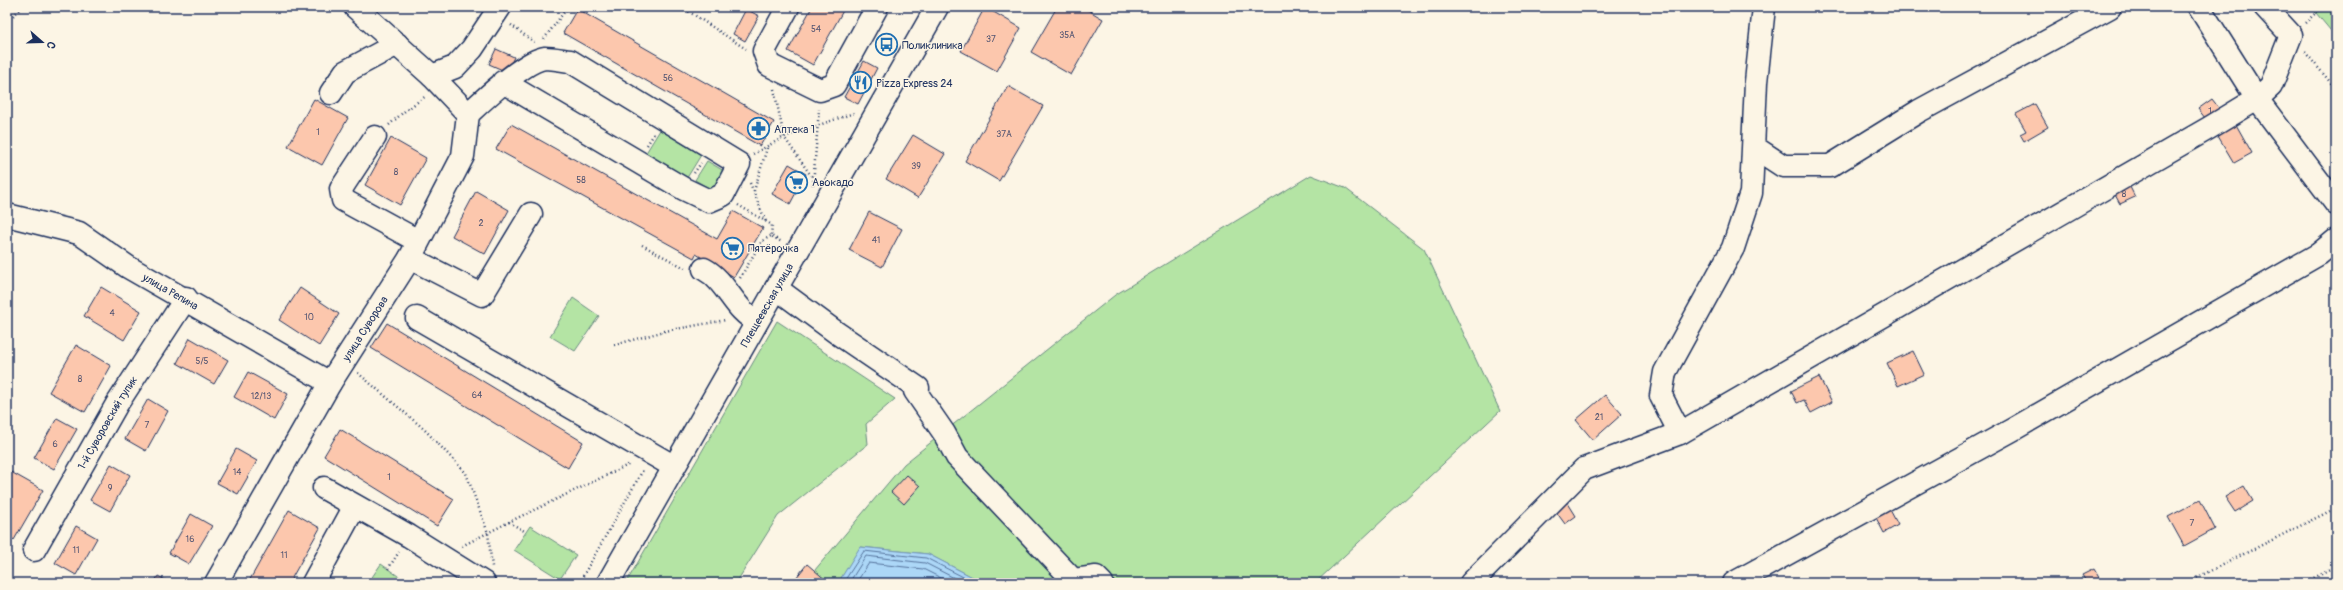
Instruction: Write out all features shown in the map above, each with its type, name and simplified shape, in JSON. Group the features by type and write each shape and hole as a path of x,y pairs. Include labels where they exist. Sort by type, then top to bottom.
{"street":[{"path":"355,7 398,44 468,114 503,82 542,52 570,61 662,119 739,164 723,196 709,201 684,189 503,82"},
{"path":"788,7 764,51 770,64 820,90 834,85 877,7"},
{"name":"Плещеевская улица","path":"608,583 673,466 751,319 776,288 937,7"},
{"path":"1680,433 1661,396 1665,372 1732,248 1751,193 1756,82 1764,7"},
{"path":"1754,147 1783,166 1830,166 1919,111 2110,7"},
{"path":"2199,7 2257,99 2336,204"},
{"path":"1471,583 1584,469 1680,433 2257,99 2271,86 2291,36 2265,7"},
{"path":"436,81 455,67 472,49 495,9"},
{"path":"331,93 345,72 398,44"},
{"name":"улица Суворова","path":"216,583 330,383 414,249 463,156 468,114"},
{"path":"375,137 341,189 344,200 482,295 531,214"},
{"name":"улица Репина","path":"7,215 79,233 128,267 186,298 330,383"},
{"path":"1734,583 2012,430 2319,254 2336,240"},
{"path":"704,269 714,274 751,319"},
{"path":"776,288 916,390 958,457 1075,582 1096,577 1102,583"},
{"name":"1-й Суворовский тупик","path":"34,550 117,404 186,298"},
{"path":"417,318 673,466"},
{"path":"324,488 480,579"},
{"path":"313,583 355,506"}],"path":[{"path":"7,21 23,7"},
{"path":"495,9 542,52 568,7"},
{"path":"682,7 770,64 784,137 812,177 818,125"},
{"path":"2291,36 2336,89"},
{"path":"375,137 436,81"},
{"path":"766,222 739,164 784,137 858,112"},
{"path":"638,161 662,119"},
{"path":"684,189 710,148"},
{"path":"753,192 767,148"},
{"path":"723,196 772,225 771,236"},
{"path":"771,236 788,245"},
{"path":"726,288 737,282 762,241 771,236"},
{"path":"642,245 692,272 704,269"},
{"path":"614,345 665,331 751,319"},
{"path":"344,362 376,386 424,429 466,473 488,533 480,579"},
{"path":"445,558 449,553 509,522 652,454"},
{"path":"580,583 652,454"},
{"path":"2186,583 2336,508"},
{"path":"509,522 526,532"},
{"path":"2303,583 2336,566"}],"green space":[{"path":"2311,7 2336,7 2336,37"},
{"path":"660,130 701,155 685,181 644,156"},
{"path":"707,161 724,171 712,190 695,180"},
{"path":"1311,175 1345,188 1424,249 1500,411 1315,583 984,583 928,554 861,547 838,583 804,583 904,464 1115,295"},
{"path":"573,298 599,316 575,351 550,336"},
{"path":"777,321 895,399 866,424 868,444 778,516 736,583 626,583"},
{"path":"530,526 576,555 560,579 514,550"},
{"path":"381,564 408,583 368,583"}],"water":[{"path":"860,547 928,554 984,583 838,583"}],"building":[{"path":"812,7 845,7 813,65 788,51"},
{"path":"985,7 1021,28 997,71 961,51"},
{"path":"1057,7 1083,7 1103,19 1071,75 1031,52"},
{"path":"577,9 774,122 760,146 563,33"},
{"path":"746,9 759,16 745,41 733,34"},
{"path":"496,49 514,57 507,72 489,64"},
{"name":"Pizza Express 24","path":"864,61 877,68 858,104 844,97"},
{"path":"1008,86 1043,106 999,181 965,161"},
{"path":"314,99 348,118 322,165 288,146"},
{"path":"2212,99 2222,112 2209,123 2198,109"},
{"path":"2035,104 2048,127 2024,141 2020,134 2026,131 2016,114"},
{"path":"2234,121 2252,153 2234,163 2215,131"},
{"path":"511,124 717,239 733,211 763,228 734,277 696,254 694,258 496,149"},
{"path":"913,135 945,154 918,198 886,179"},
{"path":"391,138 426,158 400,205 365,185"},
{"path":"789,164 806,174 790,204 772,194"},
{"path":"2128,183 2135,197 2120,204 2113,191"},
{"path":"476,191 509,210 485,254 452,236"},
{"path":"869,212 902,229 882,267 849,250"},
{"path":"101,287 141,311 124,340 84,316"},
{"path":"300,288 339,314 319,346 279,320"},
{"path":"387,323 583,442 568,468 371,348"},
{"path":"190,338 228,360 214,384 177,363"},
{"path":"76,345 111,366 85,412 49,392"},
{"path":"1913,351 1924,374 1898,386 1887,363"},
{"path":"248,372 288,394 274,420 234,397"},
{"path":"1819,377 1832,402 1811,413 1804,400 1797,403 1791,391"},
{"path":"1605,395 1622,414 1593,440 1576,420"},
{"path":"148,399 168,411 146,451 125,439"},
{"path":"57,418 77,429 54,469 34,458"},
{"path":"340,429 454,499 437,526 324,456"},
{"path":"236,449 257,461 238,494 217,483"},
{"path":"111,464 130,475 110,511 90,500"},
{"path":"11,472 43,490 14,540 7,535 7,479"},
{"path":"907,475 920,486 904,504 891,492"},
{"path":"2244,486 2253,501 2235,512 2225,497"},
{"path":"1566,500 1576,516 1565,524 1554,509"},
{"path":"2200,500 2215,529 2184,546 2168,517"},
{"path":"1887,504 1898,525 1884,533 1873,512"},
{"path":"289,510 320,528 289,583 248,583"},
{"path":"191,514 212,526 189,564 169,553"},
{"path":"76,526 97,538 76,575 55,563"},
{"path":"807,564 827,581 825,583 792,583"},
{"path":"2094,569 2102,583 2087,583 2082,575"},
{"path":"158,576 171,583 154,583"}],"place":[{"name":"Поликлиника","path":"886,45"},
{"name":"Pizza Express 24","path":"861,83"},
{"name":"Аптека 1","path":"759,129"},
{"name":"Авокадо","path":"797,182"},
{"name":"Пятёрочка","path":"732,248"}]}
